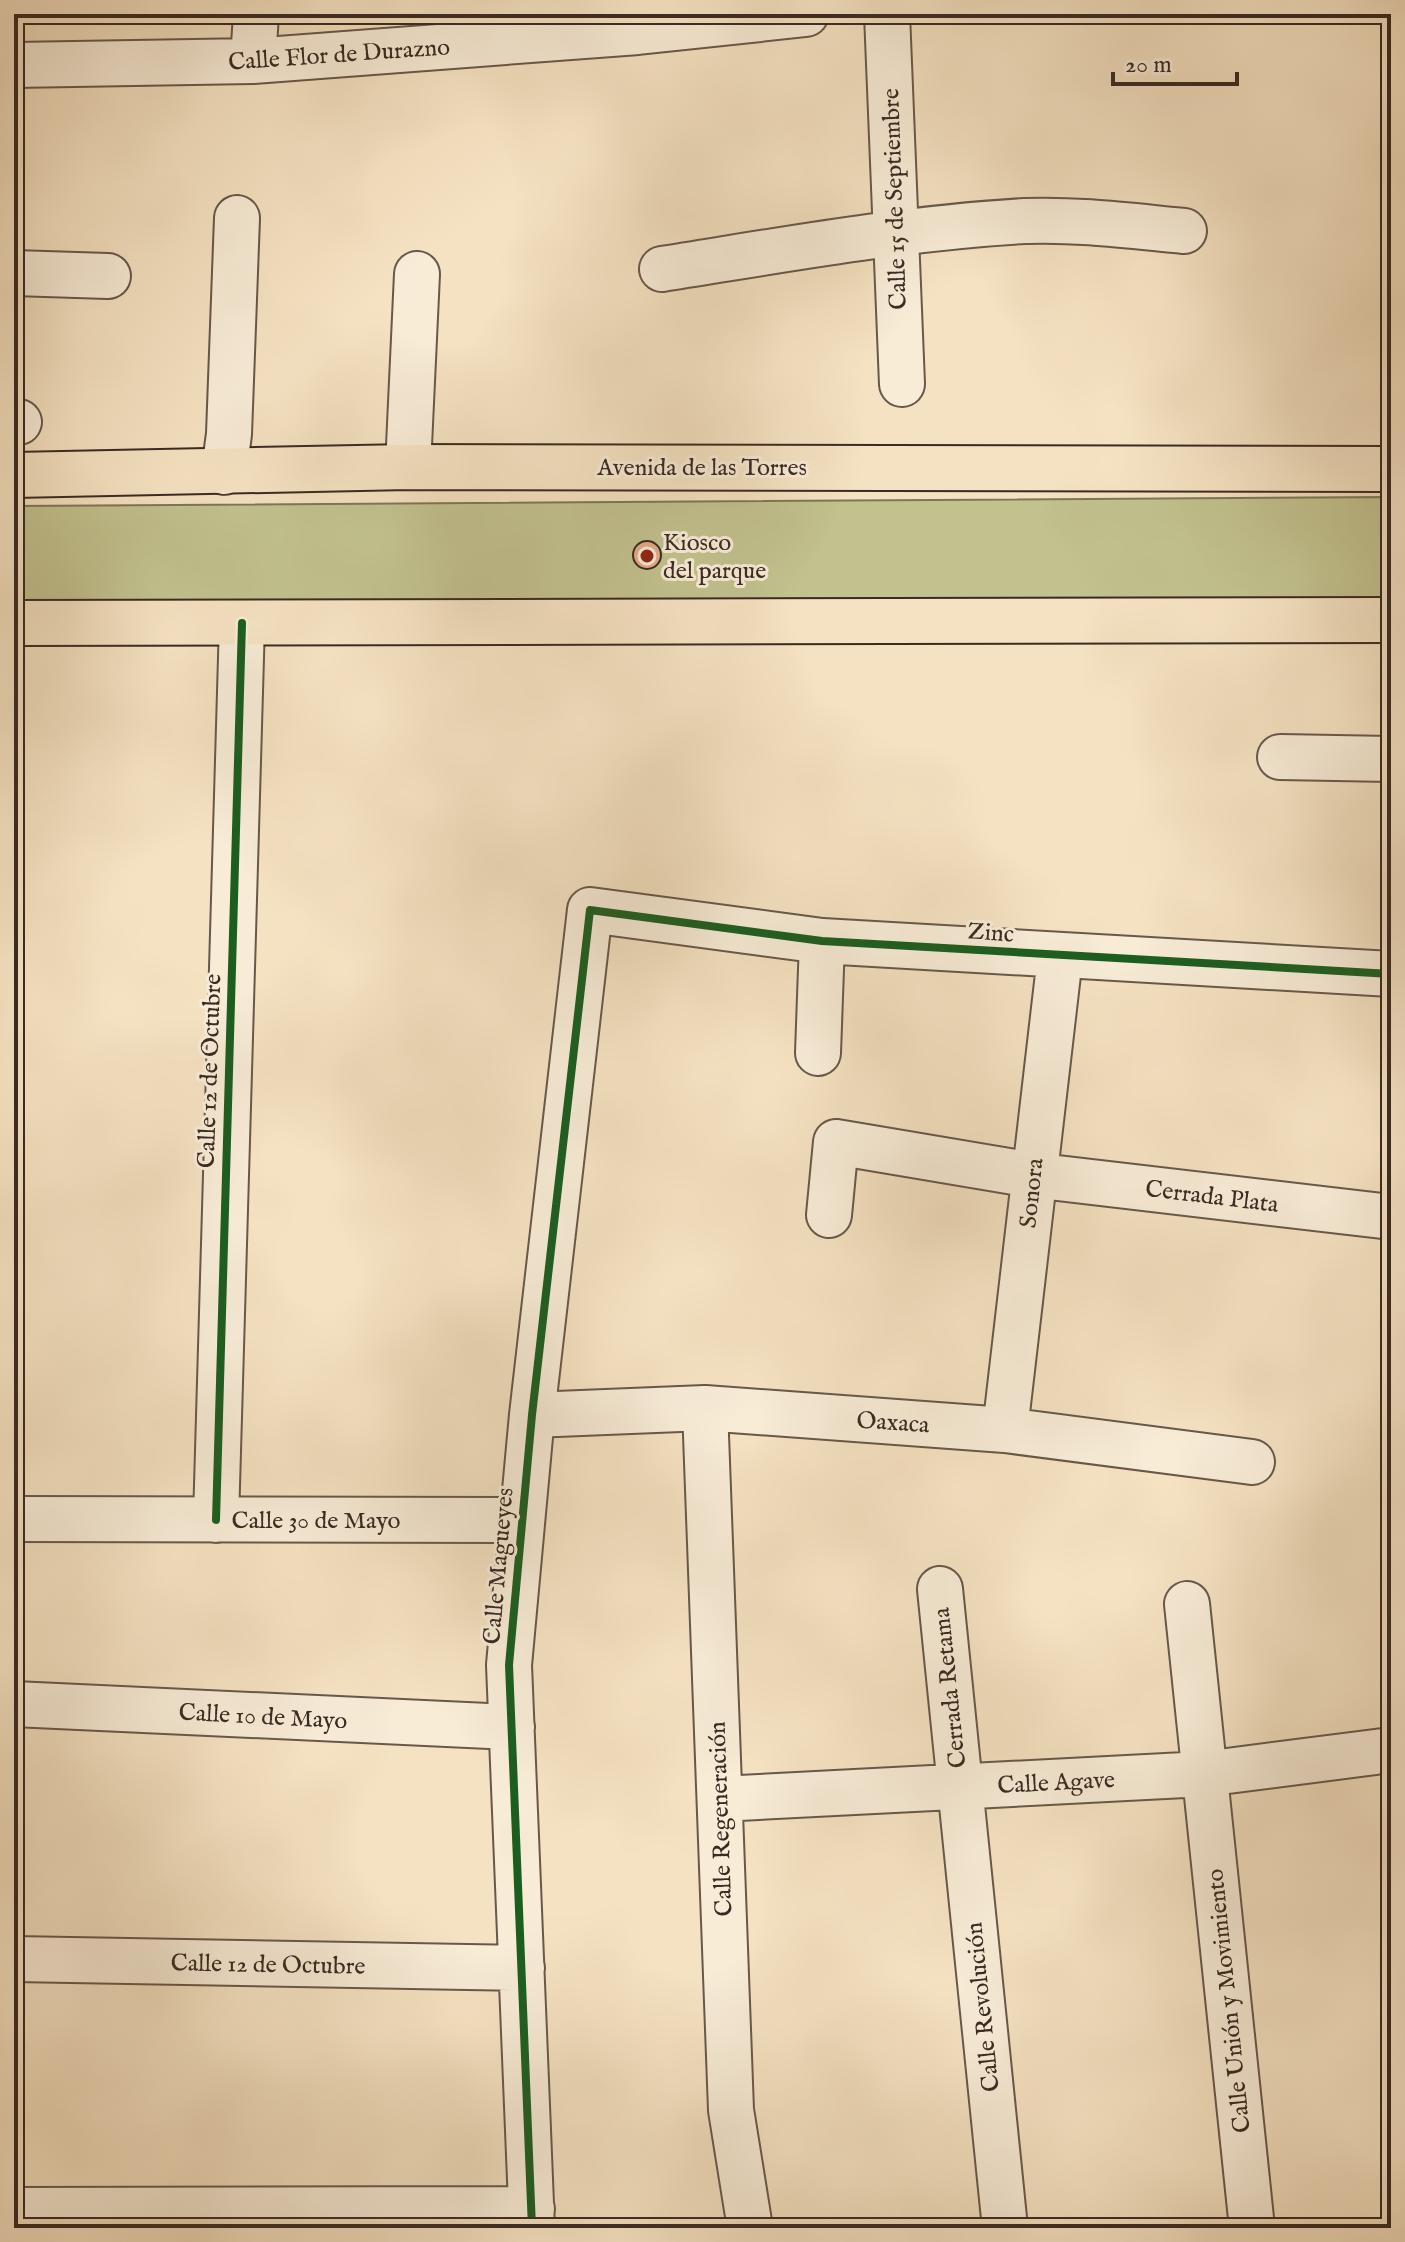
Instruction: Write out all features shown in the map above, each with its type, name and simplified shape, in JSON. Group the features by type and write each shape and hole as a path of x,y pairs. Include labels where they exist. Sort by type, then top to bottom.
{"main road":[{"name":"Avenida de las Torres","path":"14,475 408,467 1391,469"},
{"path":"14,623 1391,620"}],"street":[{"path":"253,61 256,14"},
{"name":"Calle Flor de Durazno","path":"14,65 253,61 637,23 806,14"},
{"name":"Calle 15 de Septiembre","path":"887,14 902,384"},
{"path":"224,472 229,434 237,218"},
{"path":"662,269 894,233 1027,221 1089,222 1184,231"},
{"path":"14,273 108,276"},
{"path":"408,467 417,274"},
{"name":"Calle 12 de Octubre","path":"216,1520 242,623"},
{"path":"1280,757 1391,759"},
{"name":"Zinc","path":"590,910 822,941 1391,974"},
{"name":"Calle Magueyes","path":"532,2218 509,1665 532,1415 590,910"},
{"path":"818,1053 822,941"},
{"name":"Sonora","path":"1005,1430 1032,1175 1060,957"},
{"name":"Cerrada Plata","path":"829,1215 836,1142 1032,1175 1391,1217"},
{"name":"Oaxaca","path":"532,1415 705,1408 1005,1430 1252,1462"},
{"name":"Calle Regeneración","path":"705,1408 731,2110 750,2228"},
{"name":"Calle 30 de Mayo","path":"14,1519 522,1520"},
{"name":"Cerrada Retama","path":"940,1589 959,1787"},
{"name":"Calle Unión y Movimiento","path":"1187,1604 1252,2228"},
{"name":"Calle 10 de Mayo","path":"14,1704 512,1727"},
{"name":"Calle Agave","path":"720,1799 1204,1774 1391,1750"},
{"name":"Calle Revolución","path":"959,1787 1005,2228"},
{"name":"Calle 12 de Octubre","path":"14,1959 522,1968"},
{"path":"14,2210 532,2218"}],"green space":[{"path":"1391,497 1391,607 14,611 14,506"}],"building":[{"name":"Kiosco del parque","path":"647,541 657,545 661,555 657,565 647,569 637,565 633,555 637,545"}],"cycle path":[{"path":"216,1520 242,623"},
{"path":"532,2228 509,1665 532,1415 590,910 822,941 1391,974"}],"place":[{"name":"Kiosco del parque","path":"647,556"}]}
